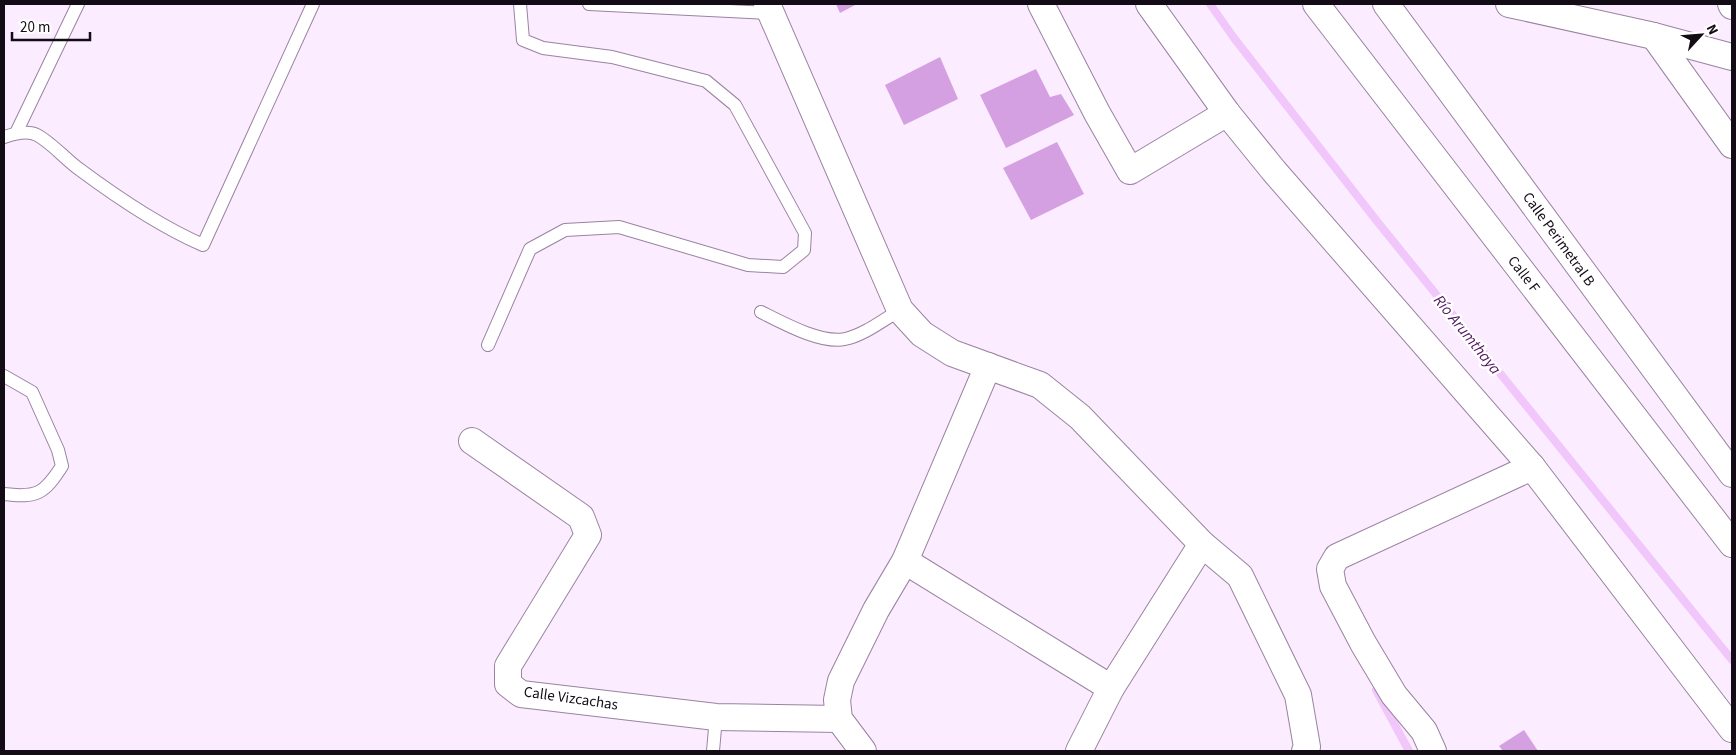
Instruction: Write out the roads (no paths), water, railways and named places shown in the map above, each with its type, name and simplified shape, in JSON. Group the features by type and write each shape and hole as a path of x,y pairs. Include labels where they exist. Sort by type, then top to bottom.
{"street":[{"path":"1042,4 1097,114 1130,171 1227,113"},
{"path":"1149,4 1227,113 1274,171 1532,467 1732,729"},
{"name":"Calle F","path":"1316,4 1732,544"},
{"name":"Calle Perimetral B","path":"1386,4 1732,474"},
{"path":"1509,4 1654,36 1732,57"},
{"path":"769,8 900,310 922,334 952,353 1040,385 1080,417 1202,544 1240,576 1298,696 1307,747 1305,751"},
{"path":"1654,36 1732,145"},
{"path":"863,751 839,719 836,700 841,681 876,610 905,561 988,366"},
{"name":"Calle Vizcachas","path":"472,441 581,517 588,535 508,666 508,684 521,694 716,717 839,719"},
{"path":"1433,751 1424,731 1394,695 1363,643 1333,586 1330,569 1337,557 1532,467"},
{"path":"1079,751 1111,688 1202,544"},
{"path":"905,561 1111,688"}],"lane":[{"path":"16,133 78,4"},
{"path":"4,137 16,133 36,134 77,168 135,208 175,233 203,245 313,4"},
{"path":"488,345 530,249 565,230 619,227 748,264 783,267 804,250 805,233 735,105 706,81 612,57 543,48 522,40 520,4"},
{"path":"589,4 769,8"},
{"path":"761,312 830,340 846,339 861,333 900,310"},
{"path":"4,376 32,392 58,450 62,466 50,486 28,497 4,494"},
{"path":"713,751 716,717"}],"waterway":[{"name":"Río Arumthaya","path":"1210,4 1234,38 1376,220 1732,660"},
{"path":"1376,690 1409,751"}]}
